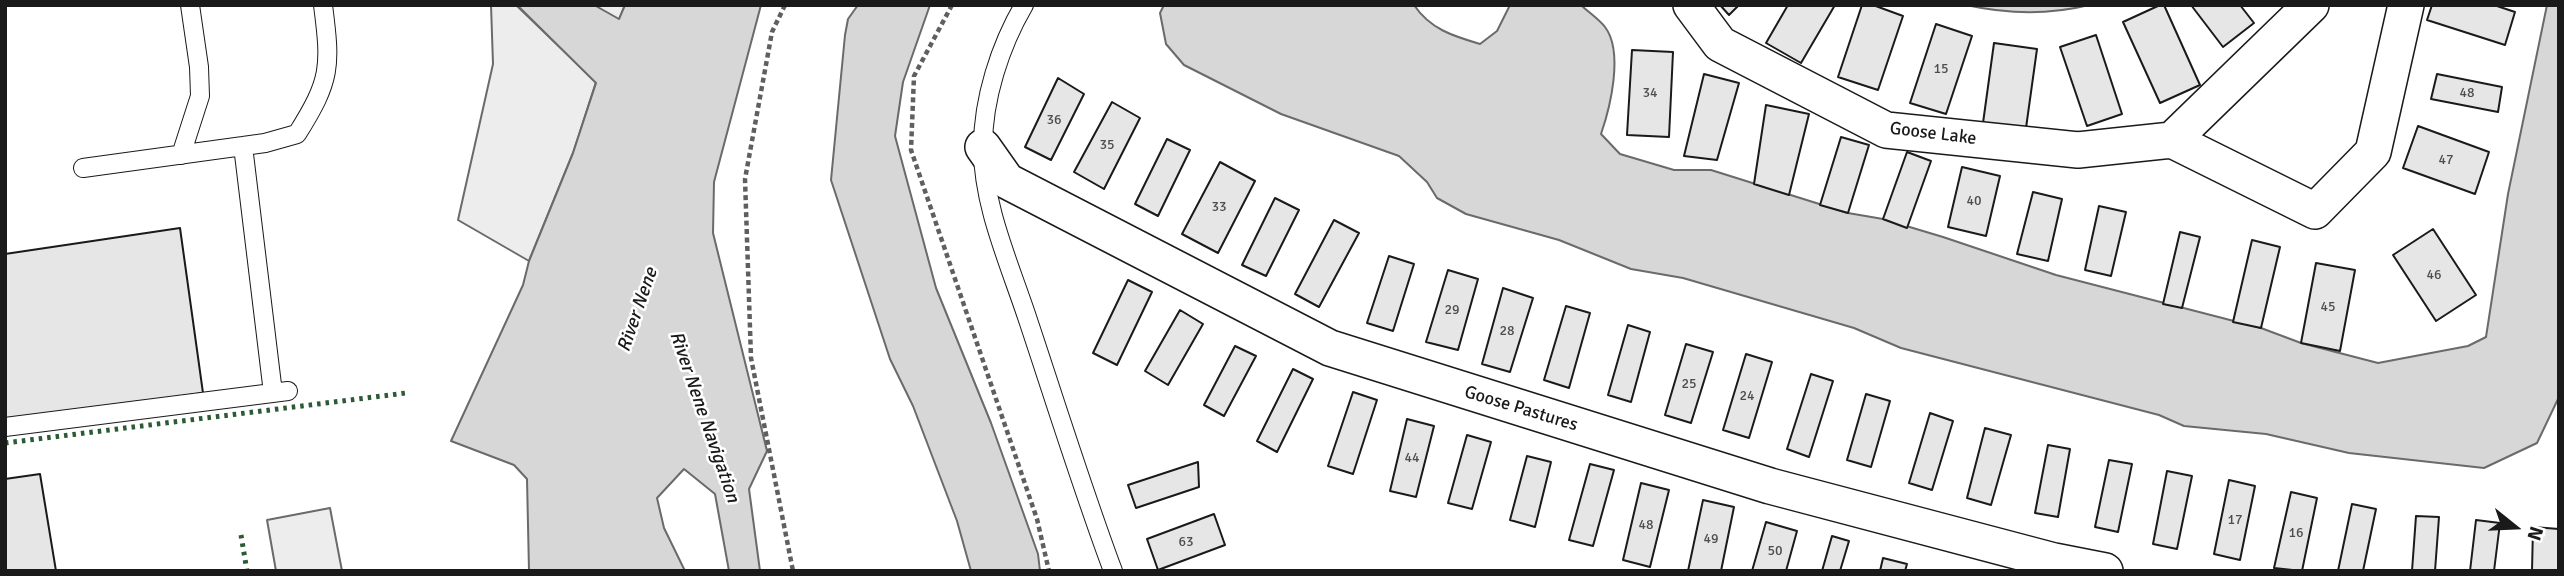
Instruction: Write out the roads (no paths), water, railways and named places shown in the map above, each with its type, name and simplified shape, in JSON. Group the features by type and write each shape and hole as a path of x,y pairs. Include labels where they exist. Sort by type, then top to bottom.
{"street":[{"name":"Goose Lake","path":"1691,5 1720,44 1886,130 2078,150 2172,140"},
{"path":"2311,5 2172,140 2315,211 2373,152 2406,5"},
{"name":"Goose Pastures","path":"983,147 1007,181 1330,348 1770,486 2054,561 2105,571"}],"lane":[{"path":"181,155 200,96 199,67 190,5"},
{"path":"83,168 243,146 297,134 319,99 330,59 323,5"},
{"path":"1024,5 1002,54 987,103 983,147 994,213 1113,571"},
{"path":"5,427 280,392 243,146"}],"water":[{"path":"517,5 594,5 619,19 625,5 761,5 714,182 713,233 767,451 749,489 760,571 729,571 715,494 684,469 657,498 664,528 685,571 529,571 527,479 514,465 451,441 523,285 529,261 573,153 596,83"},
{"path":"858,5 930,5 903,82 895,136 936,288 991,423 1038,554 1040,571 971,571 957,521 913,406 890,359 831,180 845,35 848,19"},
{"path":"1164,5 1414,5 1435,26 1480,44 1497,31 1510,5 1581,5 1603,24 1611,38 1614,80 1601,134 1620,154 1674,170 1711,170 1848,213 1883,219 1943,237 2056,275 2261,328 2301,343 2378,363 2468,346 2486,337 2508,194 2547,5 2559,5 2558,399 2537,443 2484,468 2349,453 2266,434 2184,426 2159,415 1901,348 1854,328 1683,278 1631,269 1559,240 1466,214 1437,198 1427,182 1399,156 1281,114 1184,65 1166,44 1160,13"},
{"path":"1966,5 2089,5 2028,12"}],"water label":[{"name":"River Nene","path":"638,310"},
{"name":"River Nene Navigation","path":"704,417"}]}
